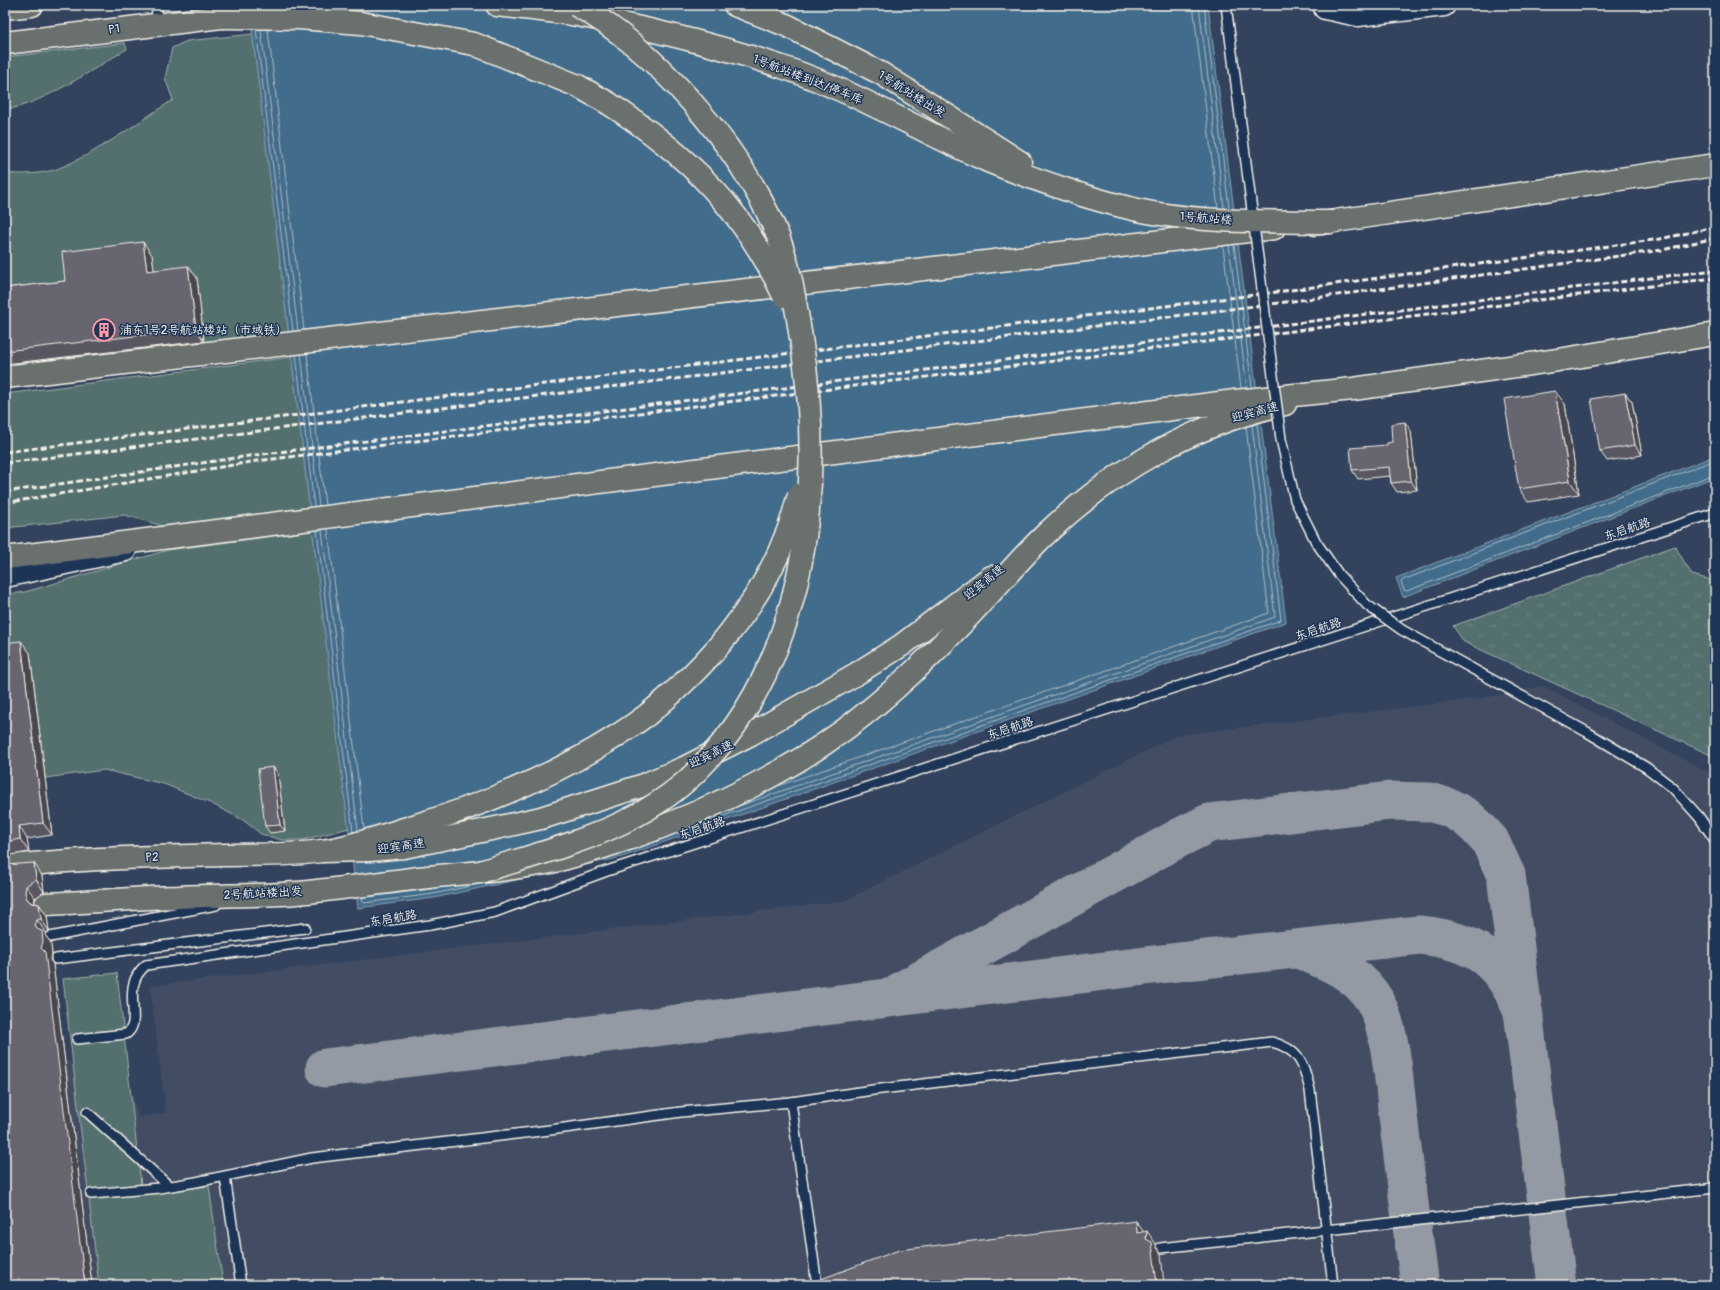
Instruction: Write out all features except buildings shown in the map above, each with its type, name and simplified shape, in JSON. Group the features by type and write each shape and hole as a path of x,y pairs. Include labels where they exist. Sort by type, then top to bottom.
{"main road":[{"path":"5,8 32,5"},
{"path":"224,17 307,5"},
{"name":"1号航站楼到达/停车库","path":"496,5 569,14 643,28 697,41 786,68 865,101 988,161 1082,195"},
{"path":"480,872 584,840 644,812 695,773 724,742 747,708 767,669 795,591 802,554 810,492 807,376 795,297 785,259 775,230 739,165 694,106 665,74 616,31 576,5"},
{"name":"1号航站楼出发","path":"735,5 806,35 882,74 995,148 1058,184 1082,195"},
{"name":"P1","path":"5,43 48,37 157,15 224,17"},
{"path":"224,17 299,18 361,23 474,44 578,86 608,103 666,143 694,167 717,193 754,240 770,266 800,334"},
{"path":"5,28 48,37"},
{"path":"5,377 1333,222 1715,165"},
{"name":"1号航站楼","path":"1082,195 1117,206 1187,218 1333,222"},
{"path":"5,558 1235,401 1353,389 1558,360 1715,334"},
{"name":"迎宾高速","path":"323,851 370,850 404,847 541,818 641,786 684,768 783,717 902,645 952,608 1046,533 1111,478 1143,459 1217,423 1249,411 1353,389"},
{"path":"323,851 443,818 504,795 566,766 621,734 675,692 723,642 756,596 773,564 788,533 800,491 807,460 809,421"},
{"name":"迎宾高速","path":"480,872 541,864 621,842 666,825 707,807 785,768 842,731 916,668 980,604 1046,533"},
{"name":"P2","path":"5,867 55,862 161,856 323,851"},
{"name":"2号航站楼出发","path":"46,904 169,897 295,893 480,872"}],"street":[{"path":"1325,8 1358,15 1444,5"},
{"path":"5,576 98,557 178,536"}],"lane":[{"path":"1226,5 1281,439 1295,500 1316,542 1339,575 1367,605 1384,618 1409,634 1587,732 1647,768 1672,788 1699,817 1715,840"},
{"name":"东启航路","path":"77,1039 126,1034 132,1030 134,1023 132,984 135,976 146,965 430,925 495,912 615,868 1715,513"},
{"path":"50,937 182,910 295,893"},
{"path":"56,959 305,928"},
{"path":"91,1194 169,1186 312,1158 550,1130 681,1112 791,1102 873,1090 1272,1042 1281,1044 1296,1053 1301,1060 1310,1090 1333,1285"},
{"path":"791,1102 817,1285"},
{"path":"87,1112 169,1186"},
{"path":"225,1176 241,1285"},
{"path":"1160,1248 1715,1188"}],"shaded area":[{"path":"1543,686 1715,776 1715,1285 5,1285 5,854 29,851 31,865 41,864 65,1062 123,1056 138,1117 166,1113 150,986 844,901 1178,735 1484,698"}],"green space":[{"path":"253,34 289,334 164,351 5,334 5,173 38,173 57,169 87,155 173,100 165,78 172,48 187,41"},
{"path":"125,43 127,49 68,85 35,101 5,110 5,57"},
{"path":"292,357 310,509 163,526 125,515 5,528 5,394"},
{"path":"313,531 349,828 303,840 282,840 261,834 243,820 210,803 164,784 104,770 45,778 30,653 5,656 5,595 25,592 168,550"},
{"path":"1675,546 1692,575 1715,581 1715,757 1464,642 1453,626"},
{"path":"117,973 142,1194 209,1186 223,1285 99,1285 63,979"}],"water":[{"path":"249,5 1208,5 1286,622 622,857 434,898 358,908"},
{"path":"1715,456 1715,477 1403,597 1396,578"}],"taxiway":[{"path":"903,990 1177,839 1209,823 1390,801 1429,802 1450,808 1466,817 1490,841 1506,875 1557,1285"},
{"path":"325,1068 1161,964 1419,935 1457,942 1485,957 1497,968 1507,981 1524,1015"},
{"path":"1298,949 1318,957 1347,972 1364,986 1378,1007 1387,1036 1393,1070 1420,1285"}],"railway":[{"path":"5,452 1277,292 1660,239 1715,227"},
{"path":"5,463 1279,303 1662,250 1715,238"},
{"path":"5,492 256,455 1715,270"},
{"path":"5,503 257,461 1715,278"}],"place":[{"name":"浦东1号2号航站楼站（市域铁）","path":"104,330"}]}
